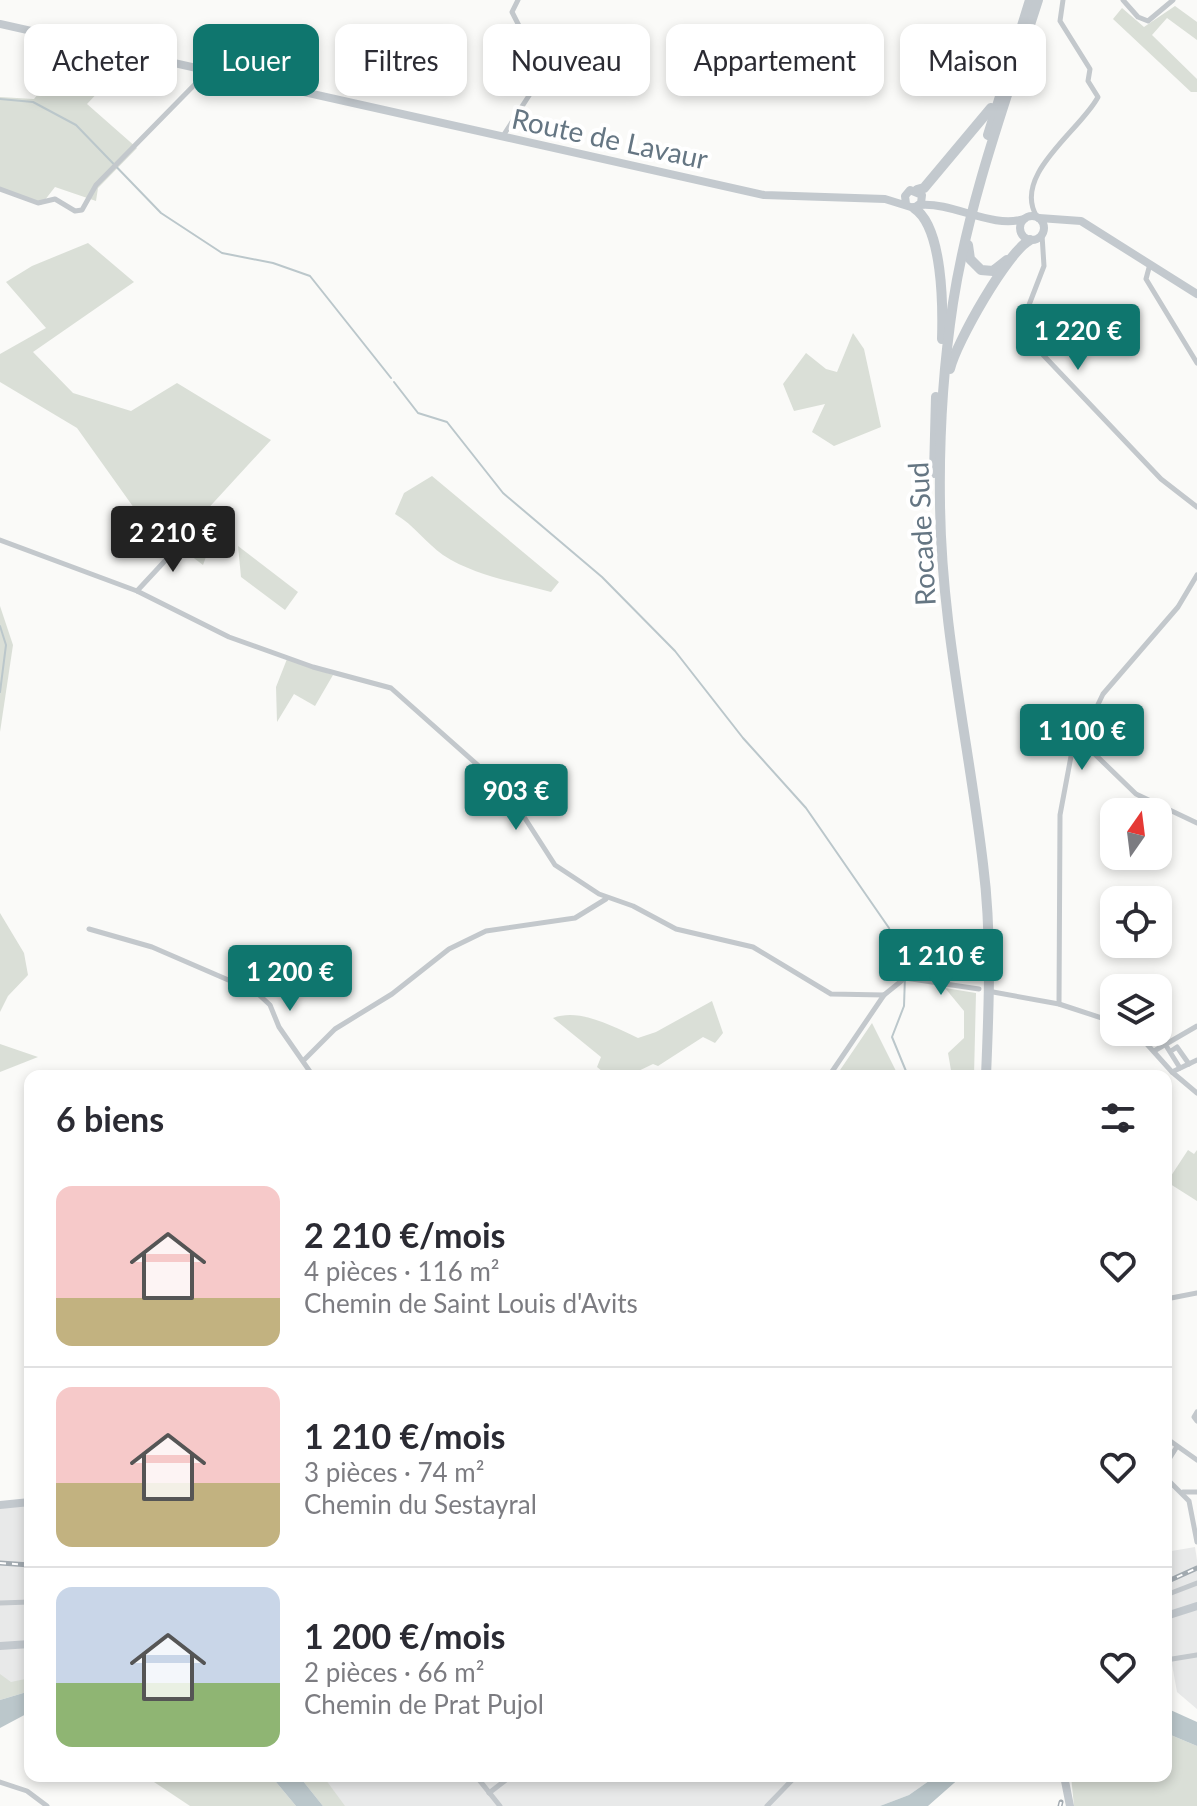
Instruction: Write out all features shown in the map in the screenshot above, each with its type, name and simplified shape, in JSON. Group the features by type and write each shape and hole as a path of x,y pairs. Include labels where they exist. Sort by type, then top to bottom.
{"highway":[{"name":"Rocade Sud","path":"1022,24 1030,0"},
{"name":"Rocade Sud","path":"986,1070 988,909 947,599 940,505 942,414 953,301 970,223 1038,0"},
{"path":"942,339 941,273 923,215 914,199 982,122 997,96"},
{"name":"Rocade Sud","path":"980,1070 981,908 936,541 934,427 942,339 965,217 999,96"},
{"path":"970,223 970,259 981,270 993,271 1004,264 1029,238"},
{"path":"942,414 948,375 960,338 1029,238"}],"main road":[{"name":"Route de Lavaur","path":"0,24 193,68"},
{"name":"Route de Lavaur","path":"319,96 764,195 914,199 1002,220"},
{"path":"1032,218 1043,232"},
{"path":"1029,238 1032,218"},
{"path":"1029,238 1066,219"},
{"path":"1002,220 1081,221 1197,294"},
{"path":"1002,220 1029,238"},
{"path":"0,1505 24,1503"},
{"path":"1172,1614 1197,1606"},
{"path":"0,1648 24,1646"},
{"path":"1065,1782 1070,1806"}],"street":[{"path":"502,137 541,77 541,69 512,12 518,0"},
{"path":"1123,0 1148,21 1173,0"},
{"path":"1032,218 1033,187 1040,166 1098,97 1088,81 1090,69 1060,24 1063,1"},
{"path":"0,189 38,203 45,204 55,199 75,211 82,210 96,185 193,86"},
{"path":"1029,238 1044,266 1022,323 1027,338 1154,471 1197,507"},
{"path":"1150,264 1146,279 1197,363"},
{"path":"137,591 188,536"},
{"path":"0,540 137,591 218,633 313,667 391,688 508,792 555,865 606,899 633,906 657,921 688,933 753,947 831,994 884,995"},
{"path":"1059,1004 1060,815 1075,735 1092,717 1103,694 1178,607 1197,575"},
{"path":"1075,735 1136,794 1197,823"},
{"path":"304,1060 335,1029 392,994 449,949 486,931 575,918 606,899"},
{"path":"89,929 152,947 256,992 270,1005 279,1027 310,1070"},
{"path":"833,1070 884,995 905,978 979,989"},
{"path":"993,992 1059,1004 1100,1017"},
{"path":"1172,1040 1197,1026"},
{"path":"1190,1031 1195,1038"},
{"path":"1149,1046 1170,1070"},
{"path":"1154,1051 1162,1046"},
{"path":"1167,1046 1180,1068"},
{"path":"1171,1051 1177,1047 1189,1064"},
{"path":"1197,1060 1172,1072 1197,1093"},
{"path":"1172,1298 1197,1293"},
{"path":"1197,1412 1194,1417 1197,1421"},
{"path":"1172,1444 1197,1460"},
{"path":"1172,1454 1176,1448"},
{"path":"1172,1483 1183,1492 1191,1506 1197,1542"},
{"path":"1183,1492 1197,1492"},
{"path":"1172,1593 1197,1583"},
{"path":"0,1603 24,1602"},
{"path":"1172,1659 1197,1655"},
{"path":"0,1782 27,1791 47,1806"},
{"path":"481,1782 500,1806"},
{"path":"489,1793 503,1782"},
{"path":"767,1806 790,1782"}],"shaded area":[{"path":"1175,6 1197,22 1197,40 1167,18 1152,35 1197,79 1197,92 1191,92 1113,19 1122,8 1144,27"},
{"path":"36,96 94,96 87,104 137,148 98,188 96,201 55,187 41,205 0,190 0,97 34,99"},
{"path":"88,243 134,282 33,352 73,393 131,411 177,383 271,440 203,514 222,536 207,554 203,565 182,549 169,557 77,428 0,382 0,354 46,328 6,282 32,266"},
{"path":"853,333 864,349 881,427 834,446 812,432 825,404 794,411 783,384 806,353 826,369 837,372"},
{"path":"432,476 559,582 551,592 496,578 455,562 395,514 404,493"},
{"path":"238,546 298,592 285,610 241,577"},
{"path":"0,606 13,645 0,732"},
{"path":"287,659 333,675 315,706 294,694 277,722 276,687"},
{"path":"0,913 24,953 28,975 8,996 0,1012"},
{"path":"945,988 976,993 974,1070 951,1070 948,1053 964,1038 964,1011"},
{"path":"712,1001 723,1033 715,1043 703,1037 658,1066 653,1064 640,1070 601,1070 597,1067 601,1057 553,1018 563,1015 585,1017 638,1038 656,1032"},
{"path":"872,1023 896,1070 840,1070"},
{"path":"0,1044 38,1057 0,1072"},
{"path":"1188,1150 1194,1154 1197,1150 1197,1201 1172,1185 1172,1174"},
{"path":"24,1499 24,1687 0,1693 0,1502"},
{"path":"1195,1547 1197,1709 1177,1692 1172,1664 1172,1551"},
{"path":"0,1674 11,1682 24,1679 24,1693 0,1700"},
{"path":"24,1693 24,1715 0,1728 0,1700"},
{"path":"1172,1711 1197,1722 1197,1746 1172,1736"},
{"path":"1172,1736 1197,1746 1197,1806 1074,1806 1072,1782 1172,1782"},
{"path":"154,1782 276,1782 296,1806 190,1806"},
{"path":"276,1782 304,1782 323,1806 296,1806"},
{"path":"304,1782 327,1782 345,1806 323,1806"},
{"path":"312,1782 927,1782 909,1795 880,1806 335,1806"},
{"path":"927,1782 955,1782 928,1806 880,1806 909,1795"}],"waterway":[{"path":"0,99 33,102 76,125 161,213 222,253 273,263 310,276 391,378"},
{"path":"394,382 418,413 447,422 503,493 602,577 675,651 743,738 806,808 889,928 905,976 904,1006 892,1037 906,1070"},
{"path":"0,626 6,645 0,692"}],"railway":[{"path":"0,1563 24,1565"},
{"path":"1172,1579 1197,1568"},
{"path":"1060,1806 1061,1802"}]}
